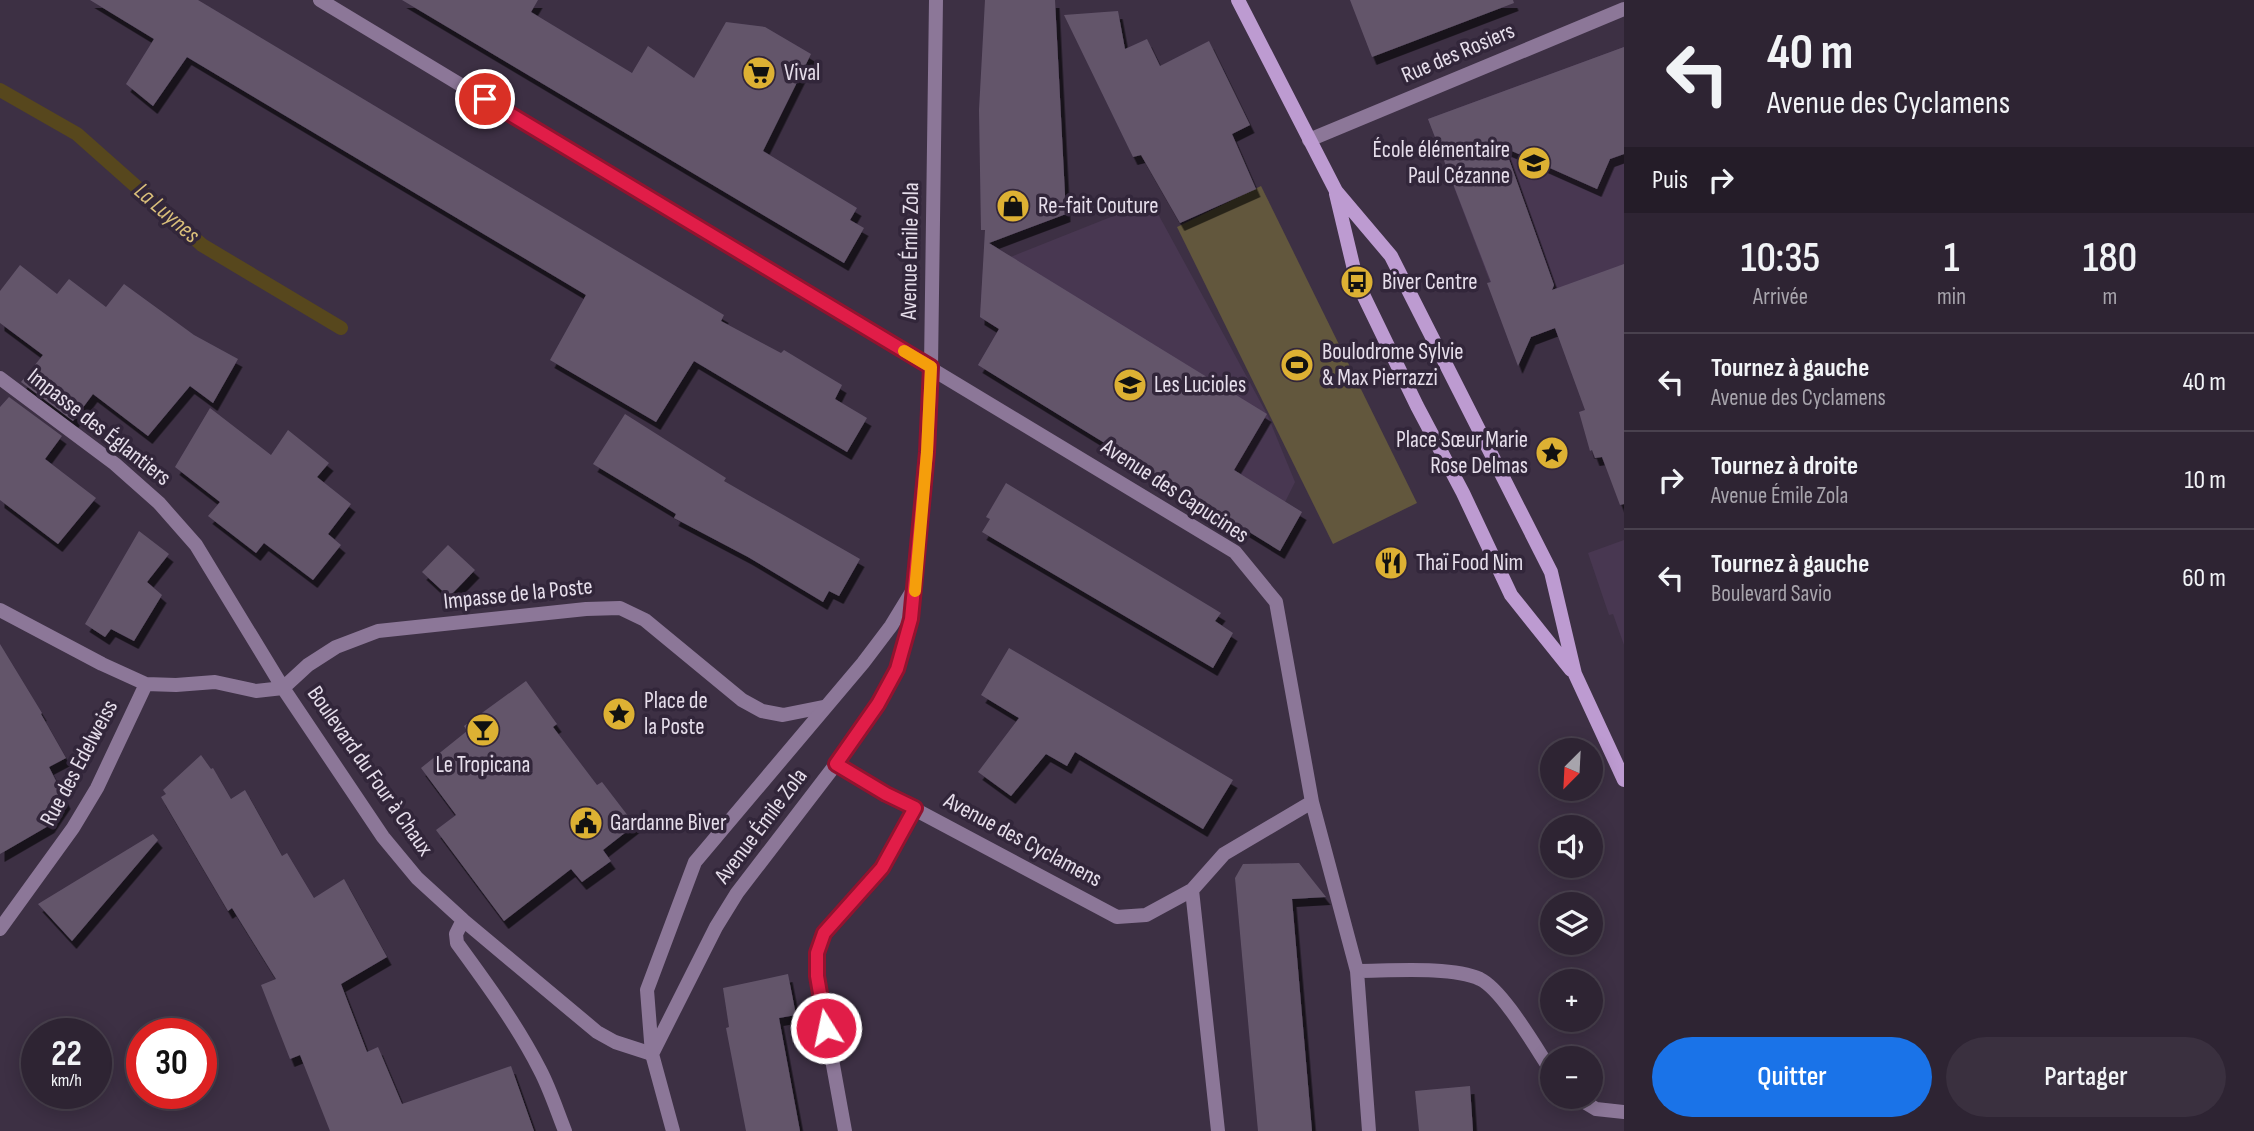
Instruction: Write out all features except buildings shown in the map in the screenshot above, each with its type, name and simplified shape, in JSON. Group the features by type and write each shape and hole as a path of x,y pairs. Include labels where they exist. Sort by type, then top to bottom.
{"main road":[{"path":"1238,0 1336,191 1391,256 1551,572 1574,674 1624,780"},
{"path":"1336,191 1357,282 1417,406 1463,493 1511,595 1574,674"}],"street":[{"name":"Avenue des Capucines","path":"320,0 1236,552 1276,602 1312,802 1357,971 1369,1131"},
{"name":"Avenue Émile Zola","path":"652,1054 716,927 737,893 836,764 878,704 897,669 911,619 916,586 931,367 936,0"},
{"name":"Rue des Rosiers","path":"1309,140 1624,9"},
{"name":"Impasse des Églantiers","path":"0,378 114,464 159,503 196,545 283,688"},
{"name":"Avenue Émile Zola","path":"673,1131 652,1054 647,990 695,862 863,663 916,586"},
{"name":"Impasse de la Poste","path":"283,688 308,665 336,647 378,632 586,608 620,608 645,620 742,700 762,711 783,715 823,708"},
{"name":"Boulevard du Four à Chaux","path":"0,610 146,684 215,682 256,691 283,688 383,837 417,878 597,1032 615,1042 652,1054"},
{"name":"Rue des Edelweiss","path":"0,929 79,818 97,788 146,684"},
{"name":"Avenue des Cyclamens","path":"836,764 886,794 1116,917 1146,915 1192,890 1224,854 1312,802"},
{"path":"845,1131 817,976 817,953 824,933 882,868 915,808"},
{"path":"1192,890 1218,1131"},
{"path":"463,920 458,927 457,943 505,1010 542,1073 565,1131"},
{"path":"1357,971 1459,973 1482,980 1500,997 1540,1055"},
{"path":"1594,1109 1624,1112"}],"shaded area":[{"name":"École élémentaire Paul Cézanne","path":"1624,47 1624,303 1510,345 1490,282 1428,119"},
{"name":"Boulodrome Sylvie & Max Pierrazzi","path":"1261,186 1417,503 1333,544 1177,227"},
{"name":"Les Lucioles","path":"1151,201 1267,414 1295,482 1285,502 1302,512 1280,551 978,365 999,329 980,317 983,268"},
{"path":"1624,540 1624,645 1613,614 1609,615 1588,553"}],"waterway":[{"name":"La Luynes","path":"0,90 77,134 202,245 341,328"}],"slow traffic":[{"path":"904,351 931,367 915,591"}],"place":[{"name":"Vival","path":"759,73"},
{"name":"École élémentaire Paul Cézanne","path":"1534,163"},
{"name":"Re-fait Couture","path":"1013,206"},
{"name":"Biver Centre","path":"1357,282"},
{"name":"Boulodrome Sylvie & Max Pierrazzi","path":"1297,365"},
{"name":"Les Lucioles","path":"1130,385"},
{"name":"Place Sœur Marie Rose Delmas","path":"1552,453"},
{"name":"Thaï Food Nim","path":"1391,563"},
{"name":"Place de la Poste","path":"619,714"},
{"name":"Le Tropicana","path":"483,730"},
{"name":"Gardanne Biver","path":"586,823"}],"route":[{"path":"485,99 931,367 927,452 911,619 897,669 878,704 836,764 915,808 882,868 824,933 817,953 817,976 826,1028"}]}
